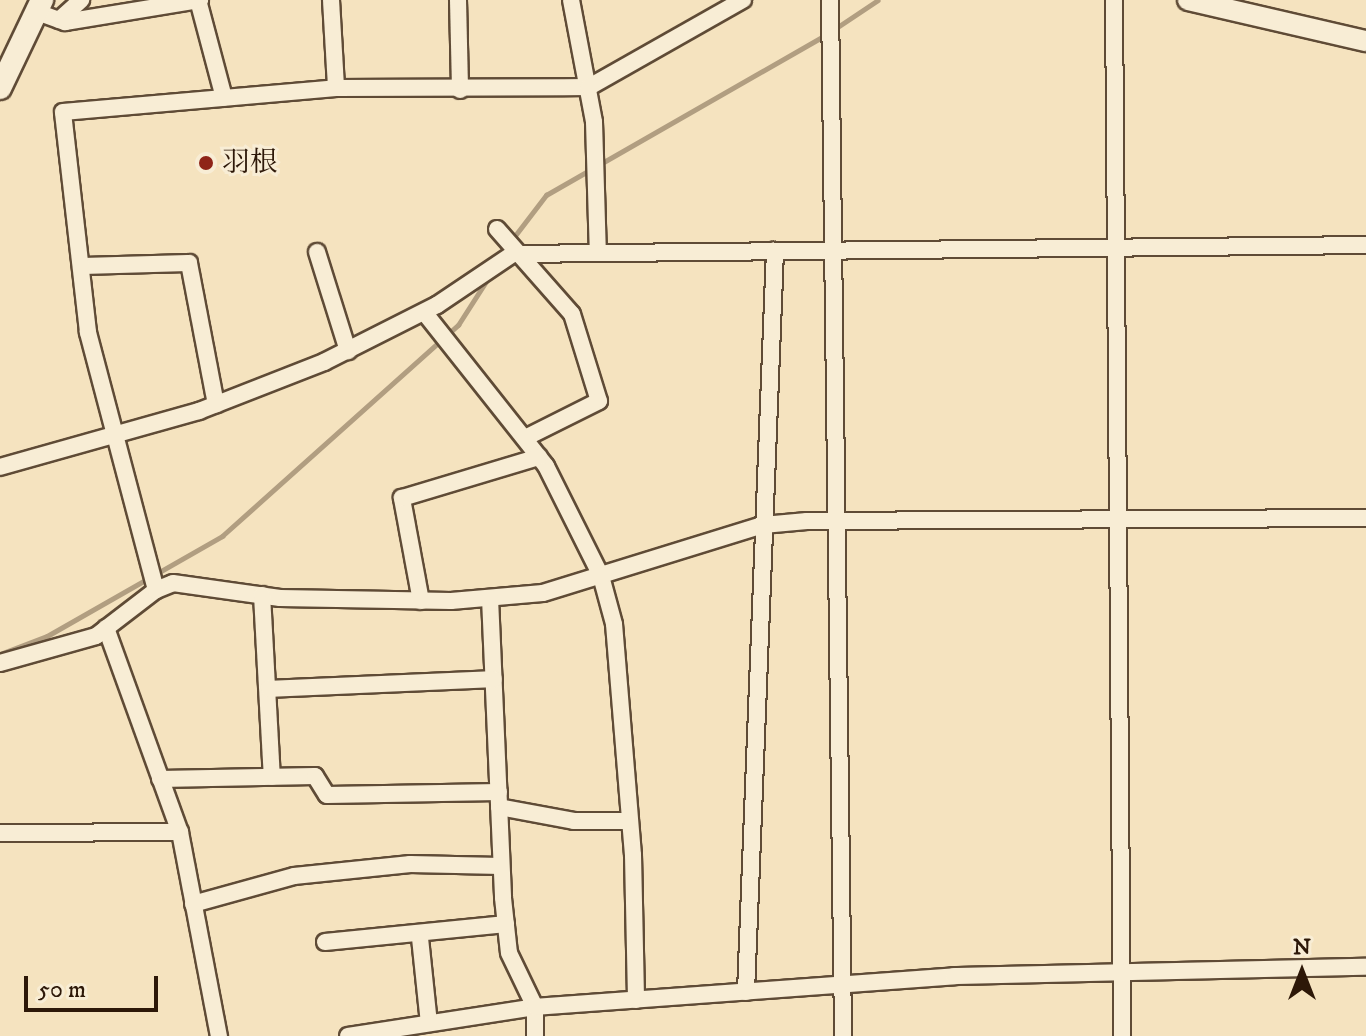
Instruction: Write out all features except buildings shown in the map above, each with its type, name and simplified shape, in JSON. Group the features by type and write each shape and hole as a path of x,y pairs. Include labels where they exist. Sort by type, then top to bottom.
{"main road":[{"path":"0,88 40,6"}],"street":[{"path":"59,20 81,0"},
{"path":"40,6 59,20 198,0 224,98"},
{"path":"331,0 336,88"},
{"path":"458,0 460,90"},
{"path":"571,0 589,87 598,253"},
{"path":"156,590 111,437 82,266 63,112 336,88 460,90 589,87 743,0"},
{"path":"830,0 840,521 843,1036"},
{"path":"1114,0 1122,1036"},
{"path":"1188,0 1366,41"},
{"path":"497,229 513,254 572,314 599,401 525,438"},
{"path":"0,467 216,404 348,351 424,312 513,254 1366,245"},
{"path":"746,992 775,251"},
{"path":"317,252 348,351"},
{"path":"82,266 189,263 216,404"},
{"path":"424,312 539,457 601,576 614,624 629,821 636,1000"},
{"path":"421,601 402,498 539,457"},
{"path":"0,663 67,649 106,628 156,590 173,583 262,595 421,601 490,598 543,593 763,525 840,521 1366,518"},
{"path":"262,595 272,777"},
{"path":"490,598 506,924 509,953 535,1007 535,1036"},
{"path":"106,628 180,832 219,1036"},
{"path":"269,689 494,679"},
{"path":"160,779 315,776 327,795 499,799 574,821 629,821"},
{"path":"0,833 180,832"},
{"path":"193,904 294,876 410,864 501,866"},
{"path":"325,942 420,938 457,925 506,924"},
{"path":"420,938 429,1023"},
{"path":"348,1036 535,1007 844,985 1121,968 1366,967"}],"waterway":[{"path":"836,28 878,0"},
{"path":"497,259 546,195 827,34"},
{"path":"0,654 47,636 222,536 458,325 490,275"}],"place":[{"name":"羽根","path":"206,163"}]}
